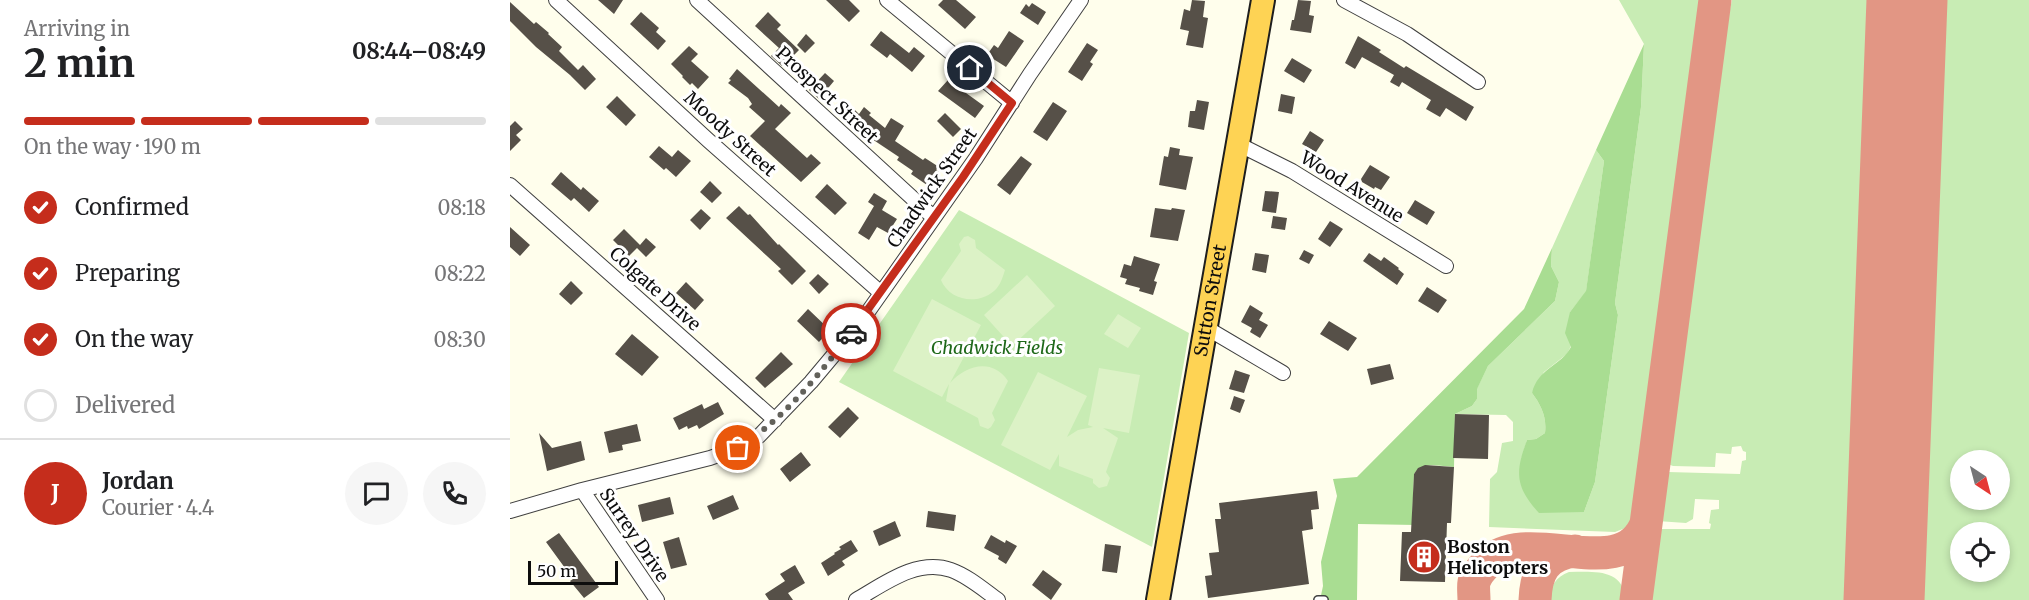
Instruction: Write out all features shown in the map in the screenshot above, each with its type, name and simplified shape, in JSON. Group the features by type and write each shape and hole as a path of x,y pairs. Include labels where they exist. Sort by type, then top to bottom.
{"highway":[{"name":"Sutton Street","path":"1158,600 1263,0"}],"street":[{"name":"Moody Street","path":"556,0 709,141 881,293"},
{"name":"Prospect Street","path":"697,0 933,217"},
{"path":"887,0 1012,103"},
{"name":"Chadwick Street","path":"510,512 582,490 710,458 738,448 759,435 838,350 881,293 976,158 1081,0"},
{"path":"1344,0 1407,34 1478,82"},
{"name":"Wood Avenue","path":"1238,144 1292,171 1446,266"},
{"name":"Colgate Drive","path":"510,185 775,420"},
{"path":"1205,327 1283,373"},
{"name":"Surrey Drive","path":"582,490 657,600"},
{"path":"856,600 896,577 927,567 952,570 998,600"}],"lane":[{"path":"1318,600 1324,600"}],"green space":[{"path":"1619,0 1706,0 1639,514 1628,527 1615,532 1489,527 1490,479 1497,472 1502,443 1513,441 1513,422 1506,415 1455,414 1472,406 1477,399 1476,390 1488,366 1555,301 1559,282 1551,266 1552,248 1596,150 1604,161 1586,292 1570,312 1571,346 1567,354 1544,372 1532,393 1543,412 1545,433 1536,439 1527,440 1521,460 1584,512 1595,482 1618,315 1615,303 1641,107 1644,44"},
{"path":"1732,0 1880,0 1857,600 1647,600 1656,529 1710,529 1711,510 1719,509 1719,500 1695,499 1693,519 1686,523 1657,521 1663,475 1668,472 1740,474 1742,461 1746,460 1746,452 1741,446 1732,447 1731,454 1716,453 1715,467 1673,466 1665,463 1701,185"},
{"path":"1938,0 2029,0 2029,600 1914,600"},
{"path":"1644,44 1641,107 1615,303 1618,315 1595,482 1584,512 1539,513 1521,487 1519,470 1527,440 1536,439 1545,433 1543,412 1532,393 1544,372 1562,359 1571,347 1565,333 1570,312 1586,291 1604,161 1596,150"},
{"name":"Chadwick Fields","path":"959,210 1189,333 1152,547 839,382"},
{"path":"968,236 975,240 976,248 1005,270 997,288 990,294 975,299 958,297 945,287 941,280 961,251 959,244 964,237"},
{"path":"1552,248 1551,266 1559,282 1555,301 1488,366 1477,389 1477,399 1472,406 1455,414 1454,467 1426,466 1414,474 1412,521 1416,525 1358,524 1357,600 1320,600 1323,586 1321,562 1337,496 1333,479 1357,477 1524,309"},
{"path":"1027,275 1055,306 1012,346 984,315"},
{"path":"932,299 981,325 950,383 963,372 979,367 994,369 1002,373 1008,381 992,413 995,420 988,429 980,426 978,418 946,401 949,384 942,397 893,371"},
{"path":"1118,314 1141,328 1128,348 1104,334"},
{"path":"1099,368 1140,375 1129,433 1103,428 1118,438 1106,472 1110,478 1107,486 1099,488 1093,483 1093,479 1059,466 1059,454 1050,470 1001,445 1038,372 1087,396 1067,437 1078,430 1093,427 1088,425"},
{"path":"1569,572 1597,572 1613,577 1624,590 1626,600 1549,600 1554,583"}],"building":[{"path":"598,0 623,0 614,14"},
{"path":"826,0 849,0 860,11 849,22"},
{"path":"943,0 956,0 976,17 965,29 938,5"},
{"path":"1192,0 1205,1 1203,17 1208,18 1203,48 1186,45 1189,31 1180,29 1184,9 1190,11"},
{"path":"1298,0 1311,1 1309,15 1314,16 1311,33 1290,30"},
{"path":"510,2 534,24 536,22 549,33 562,47 559,51 578,70 583,65 596,79 585,90 510,21"},
{"path":"1032,3 1046,12 1038,25 1020,13 1026,4 1029,7"},
{"path":"641,12 659,28 656,32 666,41 658,50 630,24"},
{"path":"768,12 781,25 777,29 799,50 782,66 771,56 779,48 755,26"},
{"path":"881,31 909,53 914,47 925,56 912,72 890,54 887,58 870,45"},
{"path":"1009,31 1024,41 1006,67 987,55 994,45 998,48"},
{"path":"806,34 815,43 805,53 797,45"},
{"path":"1358,36 1404,68 1406,66 1474,107 1466,121 1446,108 1440,117 1426,109 1431,100 1402,82 1399,87 1390,82 1394,75 1362,57 1355,69 1345,63"},
{"path":"1087,43 1098,50 1090,62 1093,64 1082,81 1068,72"},
{"path":"689,46 698,54 691,61 709,77 698,89 692,83 690,85 671,64"},
{"path":"1292,58 1312,70 1304,83 1284,71"},
{"path":"737,69 779,107 781,104 791,113 775,129 807,158 811,154 821,163 801,182 750,136 765,121 749,107 752,104 748,98 728,83"},
{"path":"825,73 834,81 819,99 809,90"},
{"path":"948,80 984,106 975,118 938,91"},
{"path":"1281,94 1295,97 1292,114 1278,111"},
{"path":"617,96 636,115 626,126 606,107"},
{"path":"1197,100 1209,102 1204,130 1188,127 1190,111 1195,111"},
{"path":"1053,102 1067,111 1047,141 1033,132"},
{"path":"864,107 871,113 869,115 885,128 891,118 904,126 895,141 923,160 925,158 939,167 934,180 932,178 927,185 911,174 913,171 897,160 899,157 872,139 847,118 854,109 859,114"},
{"path":"945,113 961,129 953,137 937,121"},
{"path":"515,121 523,129 516,135 521,140 510,151 510,126"},
{"path":"1310,131 1324,140 1316,152 1302,144"},
{"path":"659,146 672,157 678,150 691,161 676,177 649,157"},
{"path":"1170,147 1180,149 1179,155 1193,157 1186,190 1159,185 1164,156 1168,157"},
{"path":"1021,156 1032,164 1010,195 997,185"},
{"path":"1370,165 1390,177 1381,190 1362,182 1361,179"},
{"path":"561,172 581,190 583,187 599,201 589,212 574,198 571,201 551,184"},
{"path":"710,181 722,193 712,203 700,192"},
{"path":"827,184 847,203 835,215 815,197"},
{"path":"1265,191 1279,192 1276,213 1262,211"},
{"path":"874,193 887,201 882,210 897,219 888,233 877,227 869,240 858,233 874,206 868,202"},
{"path":"1415,200 1435,212 1427,225 1407,213"},
{"path":"739,206 748,215 750,214 806,271 792,285 778,271 781,269 726,218"},
{"path":"1155,208 1185,210 1178,241 1150,237"},
{"path":"701,209 711,218 700,230 690,220"},
{"path":"1273,216 1287,218 1285,230 1271,228"},
{"path":"1330,221 1343,229 1330,247 1318,239"},
{"path":"510,227 530,245 520,256 510,247"},
{"path":"624,229 640,245 646,238 656,247 646,257 637,248 629,256 613,240"},
{"path":"1304,250 1314,255 1309,264 1299,259"},
{"path":"1255,253 1269,255 1266,273 1252,270"},
{"path":"1369,253 1381,261 1384,257 1399,268 1404,274 1397,285 1363,261"},
{"path":"1134,256 1160,264 1154,281 1157,282 1153,295 1125,284 1127,279 1120,277 1124,264 1131,266"},
{"path":"818,274 829,284 819,294 809,283"},
{"path":"571,281 583,293 571,305 559,294"},
{"path":"686,282 704,300 695,310 676,293"},
{"path":"1427,287 1447,300 1438,313 1418,301"},
{"path":"1250,305 1263,313 1259,320 1268,325 1260,338 1250,332 1252,328 1241,322"},
{"path":"808,309 830,330 819,342 797,321"},
{"path":"1329,321 1357,338 1348,351 1320,334"},
{"path":"632,334 659,357 642,376 615,354"},
{"path":"781,352 793,364 765,388 755,378"},
{"path":"1390,364 1394,379 1371,385 1367,369"},
{"path":"1235,370 1250,375 1244,393 1229,389"},
{"path":"1234,396 1245,400 1240,413 1230,409"},
{"path":"718,402 724,414 699,429 697,425 679,430 673,418 702,404 704,409"},
{"path":"848,407 859,418 840,438 828,427"},
{"path":"1455,414 1489,415 1488,459 1453,458"},
{"path":"637,424 641,441 622,445 623,450 609,453 604,432"},
{"path":"539,433 552,448 581,441 585,460 547,471"},
{"path":"801,452 811,465 790,482 780,469"},
{"path":"1425,465 1454,467 1451,523 1447,523 1445,582 1400,581 1402,532 1411,532 1414,474 1418,468"},
{"path":"1317,491 1319,509 1311,510 1313,529 1302,531 1309,584 1208,598 1205,576 1212,575 1209,553 1219,552 1215,519 1221,519 1219,503"},
{"path":"733,495 739,509 713,520 707,506"},
{"path":"670,497 674,514 642,522 638,505"},
{"path":"928,511 956,515 954,531 926,527"},
{"path":"895,521 901,536 879,546 873,531"},
{"path":"559,533 599,587 584,598 570,581 573,579 546,542"},
{"path":"991,535 1005,543 1006,540 1017,546 1006,564 998,559 999,556 984,548"},
{"path":"679,537 687,565 671,569 663,542"},
{"path":"851,540 858,551 842,561 845,565 828,576 821,563"},
{"path":"1105,544 1121,546 1117,573 1102,571"},
{"path":"795,565 805,583 788,593 793,600 769,600 765,594 785,581 780,574"},
{"path":"1043,570 1062,584 1051,600 1032,585"}],"taxiway":[{"path":"1636,600 1715,0"},
{"path":"1474,600 1474,584 1478,574 1487,563 1505,552 1526,549 1596,553 1617,551 1634,542 1646,524"},
{"path":"1535,600 1537,581 1544,566 1556,556 1575,551"}],"runway":[{"path":"1884,600 1907,0"}],"way so far":[{"path":"738,448 759,435 787,408 851,333"}],"place":[{"name":"Boston Helicopters","path":"1424,557"}],"route":[{"path":"851,333 950,196 1012,103 970,68"}]}
